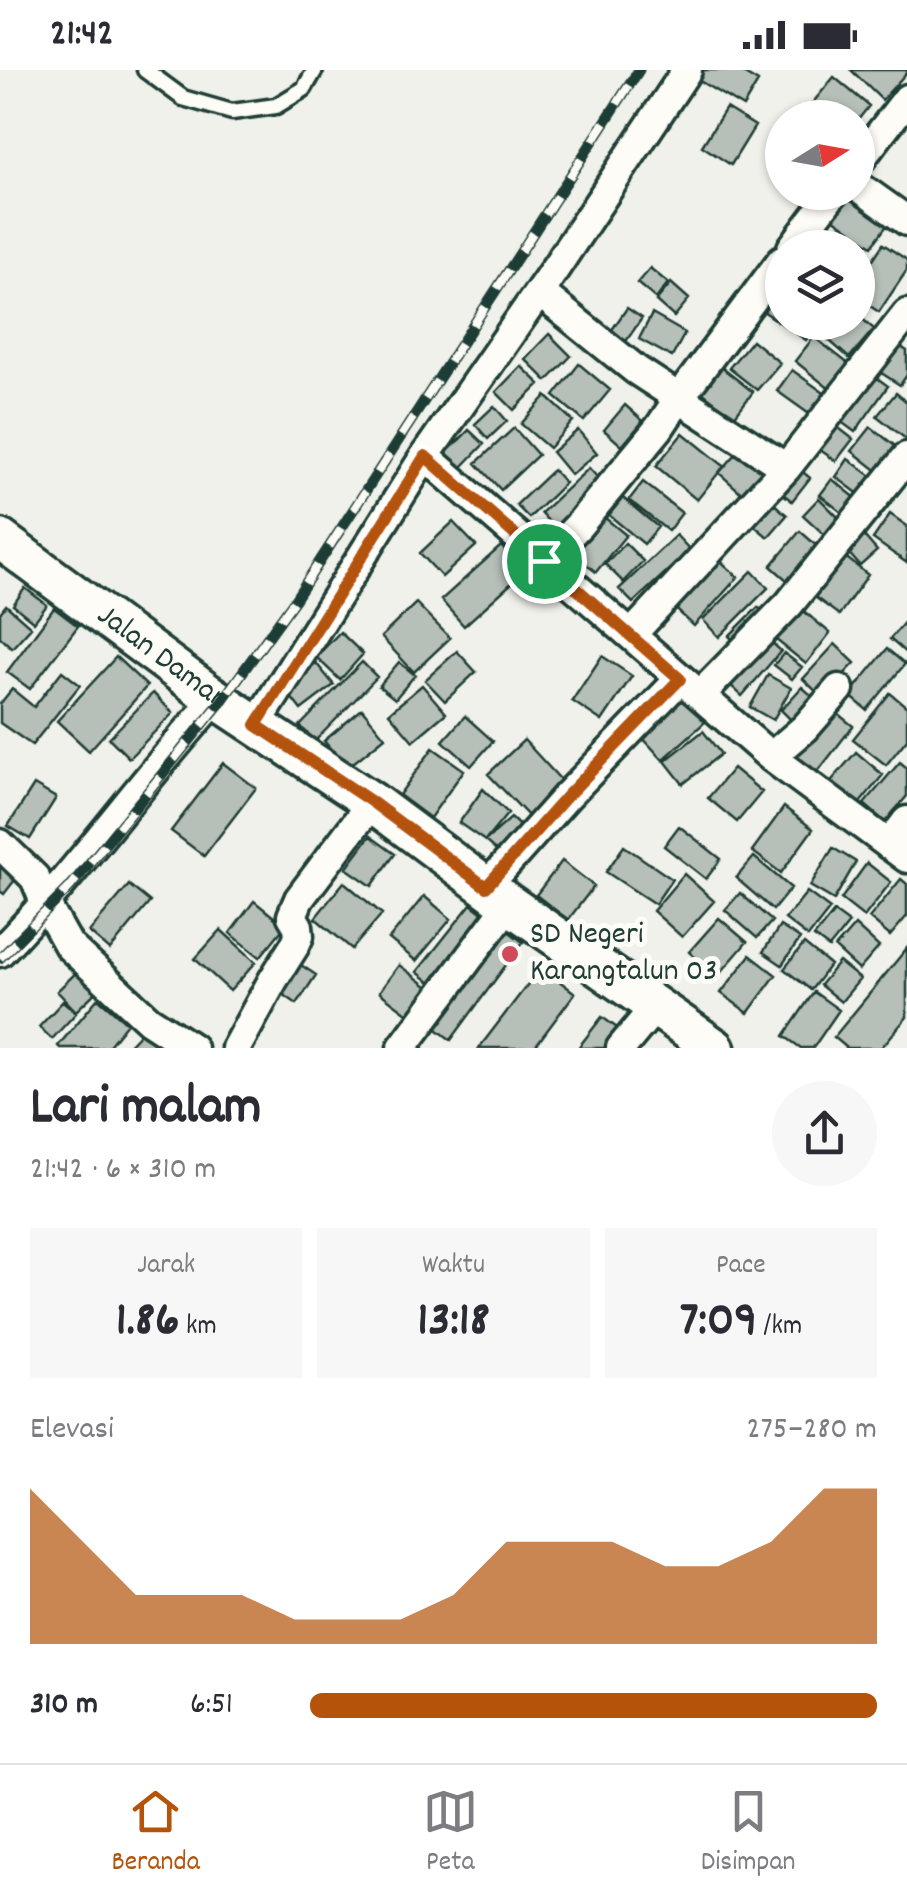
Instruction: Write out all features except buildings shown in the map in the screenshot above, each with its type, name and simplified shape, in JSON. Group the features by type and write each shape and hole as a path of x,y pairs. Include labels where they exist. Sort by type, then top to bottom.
{"street":[{"path":"256,725 425,456 686,70"},
{"path":"875,140 907,98"},
{"path":"875,198 907,221"},
{"path":"544,561 659,428 765,283"},
{"path":"539,292 636,370 786,468"},
{"path":"631,636 786,468 907,314"},
{"path":"425,456 771,757 898,852 907,821"},
{"path":"402,1048 498,895 566,797 789,604 907,457"},
{"name":"Jalan Damar","path":"0,539 206,692 372,802 715,1048"},
{"path":"771,757 805,728 838,688"},
{"path":"0,952 46,905 159,763 217,698"},
{"path":"236,1048 299,936 292,916 299,899 372,802"},
{"path":"0,844 35,878 69,946 148,1020 192,1048"},
{"path":"621,1048 656,1006"}],"lane":[{"path":"145,70 183,98 232,112 276,106 304,89 316,70"}],"railway":[{"path":"0,958 70,887 221,702 296,598 639,70"}],"place":[{"name":"SD Negeri Karangtalun 03","path":"510,954"}],"route":[{"path":"425,456 544,561 680,679 486,887 372,802 256,725 425,456"}]}
